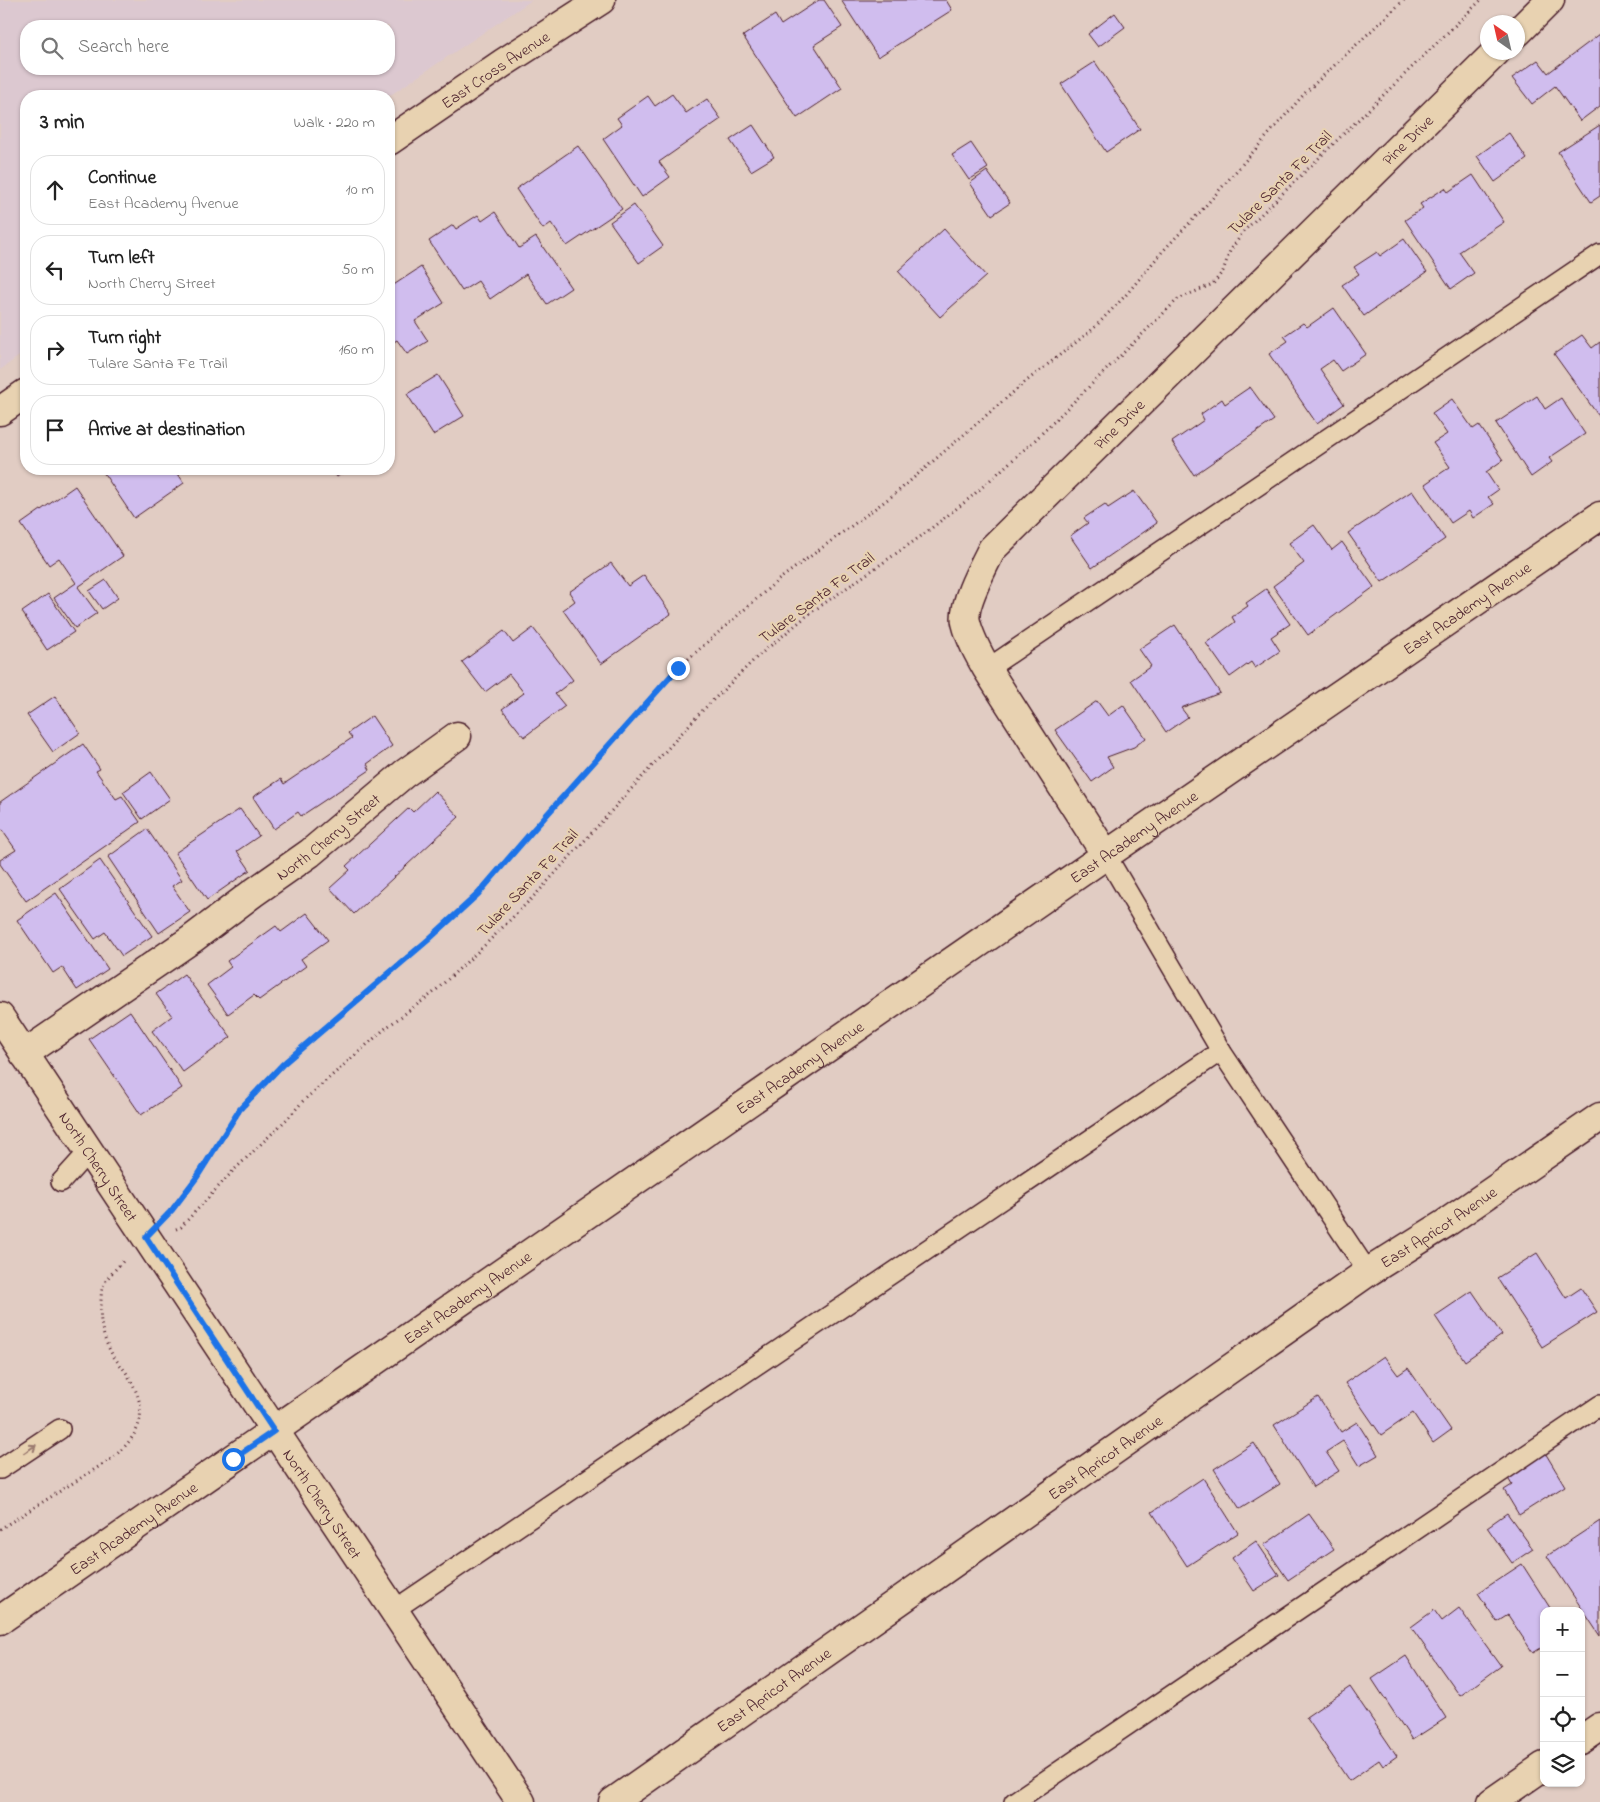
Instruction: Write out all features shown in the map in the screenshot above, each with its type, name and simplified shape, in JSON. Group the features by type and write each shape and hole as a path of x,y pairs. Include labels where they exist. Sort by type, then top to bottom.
{"street":[{"name":"East Cross Avenue","path":"395,137 503,63 601,0"},
{"path":"1525,25 1550,0"},
{"name":"Pine Drive","path":"1106,855 977,652 965,620 972,588 992,549 1488,60"},
{"path":"0,411 20,396"},
{"name":"East Academy Avenue","path":"0,1620 1106,855 1600,516"},
{"name":"North Cherry Street","path":"24,1054 192,939 253,893 310,854 404,774 457,736"},
{"name":"North Cherry Street","path":"0,1017 522,1802"},
{"name":"East Apricot Avenue","path":"613,1802 1368,1272 1446,1223 1600,1117"},
{"path":"1585,1737 1600,1727"},
{"path":"1492,1802 1540,1769"}],"lane":[{"path":"987,669 1600,254"},
{"path":"1106,855 1221,1051 1368,1272"},
{"path":"394,1610 1221,1051"},
{"path":"61,1182 89,1151"},
{"path":"1014,1802 1600,1405"},
{"path":"0,1469 60,1429"}],"path":[{"name":"Tulare Santa Fe Trail","path":"0,1529 110,1459 124,1448 135,1434 141,1416 137,1393 126,1373 111,1353 103,1333 100,1311 103,1286 120,1264 172,1210 197,1177 240,1109 277,1070 428,940 478,894 678,668 778,581 896,493 1024,383 1093,329 1125,296 1162,252 1201,211 1306,92 1404,0"},
{"name":"Tulare Santa Fe Trail","path":"146,1237 181,1227 289,1117 303,1100 388,1027 433,993 483,947 540,891 698,714 757,657 809,614 920,537 970,498 1035,440 1178,299 1213,284 1223,271 1230,251 1244,232 1481,0"}],"shaded area":[{"path":"0,0 532,0 395,92 395,90 20,90 20,355 0,370"}],"building":[{"path":"819,0 824,0 842,27 814,45 842,88 797,118 743,36 775,15 781,25"},
{"path":"841,0 946,0 952,10 878,57"},
{"path":"1115,13 1125,27 1098,47 1088,34"},
{"path":"1600,34 1600,106 1580,121 1555,86 1532,104 1512,78 1538,60 1548,73"},
{"path":"1095,62 1140,129 1106,152 1061,84"},
{"path":"672,94 686,113 707,99 721,119 659,162 670,177 642,197 603,139 622,125 617,118 648,96 655,106"},
{"path":"753,125 774,157 751,171 730,140"},
{"path":"1600,125 1600,196 1591,202 1558,152"},
{"path":"1509,133 1527,159 1495,182 1477,156"},
{"path":"971,143 988,168 969,180 952,155"},
{"path":"578,146 622,209 567,246 551,223 543,229 516,189"},
{"path":"987,171 1010,203 992,215 970,183"},
{"path":"1473,175 1504,222 1459,252 1474,273 1451,289 1405,220 1423,208 1420,204 1445,188 1448,192"},
{"path":"634,205 663,246 639,263 610,222"},
{"path":"495,212 519,248 536,237 571,288 547,304 526,274 490,299 478,281 462,291 429,241 453,225 456,229 478,215 482,221"},
{"path":"944,229 986,276 940,317 898,271"},
{"path":"1404,239 1427,272 1364,316 1342,285 1359,274 1354,267 1377,252 1380,256"},
{"path":"421,267 444,303 415,321 428,341 407,354 397,340 395,341 395,284"},
{"path":"1334,308 1366,354 1341,371 1333,360 1320,369 1344,404 1317,424 1269,354 1288,341 1284,336 1303,323 1307,327"},
{"path":"1582,335 1592,348 1600,342 1600,418 1554,354"},
{"path":"438,375 464,416 433,435 407,394"},
{"path":"1250,387 1274,420 1194,475 1172,442 1204,420 1201,414 1222,399 1225,404"},
{"path":"1537,396 1545,409 1561,398 1585,434 1549,458 1552,462 1531,477 1496,423"},
{"path":"1452,399 1473,429 1479,425 1503,460 1486,472 1498,490 1488,497 1494,504 1473,518 1469,511 1451,523 1425,484 1450,467 1433,443 1447,434 1432,413"},
{"path":"105,475 179,475 184,483 134,518"},
{"path":"75,486 123,556 78,587 97,613 75,628 54,598 76,583 59,558 49,565 21,524"},
{"path":"1134,491 1157,523 1092,568 1070,536 1088,523 1084,518 1105,504 1108,508"},
{"path":"1412,491 1445,539 1382,582 1348,533"},
{"path":"1314,525 1332,550 1342,542 1374,587 1308,635 1273,586 1304,563 1289,543"},
{"path":"611,563 628,586 644,575 671,614 601,664 563,610 575,601 569,592"},
{"path":"106,580 118,598 102,609 89,591"},
{"path":"1266,589 1290,624 1271,637 1280,651 1255,668 1251,662 1230,677 1206,643 1235,622 1232,617 1248,606 1246,603"},
{"path":"48,594 74,632 47,650 22,612"},
{"path":"1175,625 1220,693 1181,708 1188,717 1166,732 1131,680 1151,666 1139,649"},
{"path":"533,628 573,680 555,694 565,706 524,737 502,709 524,693 509,674 485,692 462,662 504,631 513,643"},
{"path":"55,696 80,733 53,752 27,715"},
{"path":"1097,701 1108,716 1123,705 1146,738 1134,747 1107,757 1113,767 1092,782 1055,730"},
{"path":"372,716 392,746 367,764 370,770 301,816 298,812 274,829 253,797 281,779 284,784 352,738 348,733"},
{"path":"83,744 100,769 96,771 116,799 122,796 140,822 26,901 0,864 0,860 16,850 2,830 0,831 0,802"},
{"path":"151,772 170,799 142,819 123,792"},
{"path":"435,791 459,817 354,914 330,888 350,870 346,866 409,808 413,812"},
{"path":"240,809 259,836 237,851 250,870 207,900 175,853"},
{"path":"147,829 182,880 172,886 190,912 159,933 108,857"},
{"path":"100,860 152,936 122,956 105,932 95,939 60,889"},
{"path":"56,893 108,969 77,990 62,967 53,973 17,920"},
{"path":"307,913 328,940 301,959 306,966 259,1000 254,995 228,1014 207,985 231,967 227,961 276,926 281,932"},
{"path":"184,974 231,1037 183,1072 152,1031 172,1016 156,994"},
{"path":"130,1011 182,1088 141,1115 89,1039"},
{"path":"1537,1253 1566,1298 1581,1288 1597,1312 1542,1347 1497,1278"},
{"path":"1472,1291 1502,1335 1465,1361 1435,1316"},
{"path":"1384,1356 1398,1375 1408,1368 1451,1430 1433,1443 1413,1413 1381,1435 1345,1383"},
{"path":"1318,1397 1341,1432 1357,1422 1378,1455 1359,1466 1343,1441 1326,1452 1339,1471 1313,1487 1274,1425"},
{"path":"1254,1443 1280,1484 1240,1509 1214,1469"},
{"path":"1544,1451 1565,1486 1519,1515 1504,1490 1512,1485 1506,1475"},
{"path":"1203,1478 1238,1533 1187,1566 1152,1512"},
{"path":"1507,1513 1533,1549 1512,1563 1487,1527"},
{"path":"1309,1514 1334,1549 1288,1580 1264,1545"},
{"path":"1600,1521 1600,1636 1585,1613 1585,1607 1581,1607 1547,1556"},
{"path":"1256,1541 1279,1575 1254,1591 1232,1558"},
{"path":"1522,1564 1549,1607 1540,1607 1540,1649 1533,1653 1508,1615 1497,1622 1478,1593"},
{"path":"1459,1608 1501,1666 1460,1696 1411,1627 1434,1610 1442,1621"},
{"path":"1406,1656 1446,1718 1412,1740 1372,1679"},
{"path":"1350,1687 1397,1756 1383,1766 1379,1760 1349,1781 1306,1717"}],"route":[{"path":"233,1459 274,1431 146,1237 172,1210 197,1177 240,1109 283,1064 428,940 478,894 678,668"}]}
